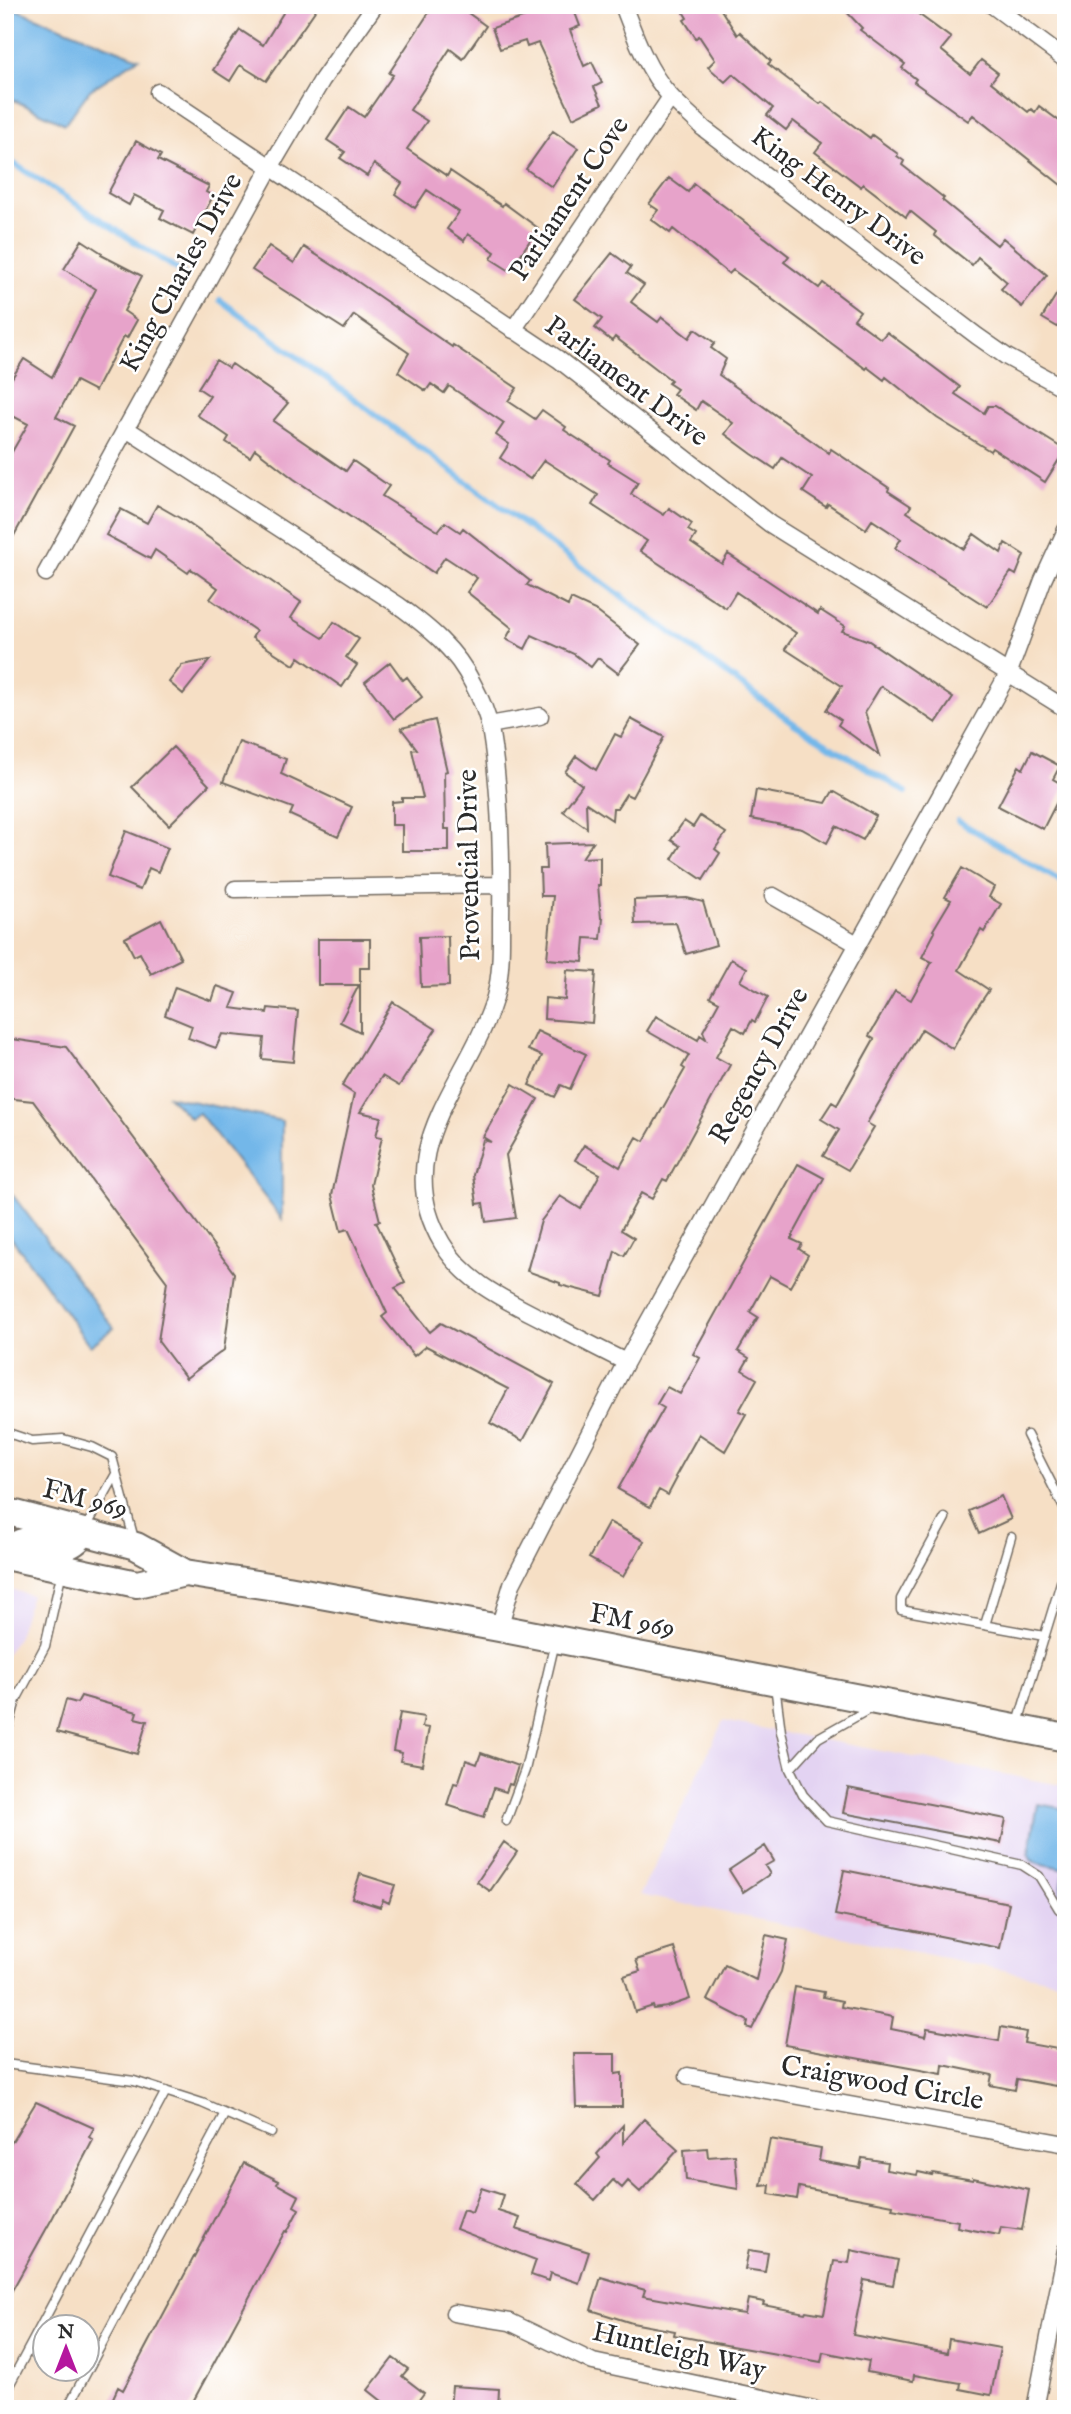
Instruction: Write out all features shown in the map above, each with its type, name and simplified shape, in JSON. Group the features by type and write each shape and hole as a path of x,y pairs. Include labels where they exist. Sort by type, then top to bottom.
{"main road":[{"name":"FM 969","path":"5,1510 136,1546 185,1573 499,1628 1066,1738"},
{"path":"6,1558 17,1544 30,1541 65,1547 76,1543 84,1532"},
{"name":"FM 969","path":"6,1558 136,1584 185,1573"}],"street":[{"name":"King Charles Drive","path":"46,573 271,166 322,80 375,5"},
{"name":"King Henry Drive","path":"623,5 655,76 671,97 703,128 977,337 1007,357 1066,389"},
{"path":"992,5 1066,60"},
{"name":"Parliament Drive","path":"158,92 558,359 770,524 1066,709"},
{"name":"Parliament Cove","path":"513,330 671,97"},
{"name":"Provencial Drive","path":"125,428 428,627 457,656 474,684 489,725 497,797 501,885 500,949 496,994 481,1035 440,1111 428,1144 423,1176 429,1213 442,1244 462,1269 489,1292 626,1362"},
{"name":"Regency Drive","path":"499,1628 512,1584 626,1362 1009,672 1043,580 1066,530"},
{"path":"489,725 540,716"},
{"path":"235,889 501,885"},
{"path":"773,896 857,944"},
{"name":"Craigwood Circle","path":"688,2076 1066,2144"},
{"path":"1035,2409 1066,2250"},
{"name":"Huntleigh Way","path":"454,2313 510,2322 593,2362 814,2409"}],"lane":[{"path":"5,1432 32,1441 63,1440 92,1447 112,1457 136,1546"},
{"path":"1027,1435 1066,1512"},
{"path":"84,1532 116,1474"},
{"path":"945,1518 901,1599 901,1610 1044,1636"},
{"path":"985,1625 1011,1537"},
{"path":"1016,1729 1066,1566"},
{"path":"5,1740 16,1700 45,1646 62,1568"},
{"path":"506,1821 525,1770 556,1639"},
{"path":"775,1682 781,1732 790,1769 803,1795 827,1821 1022,1865 1039,1876 1059,1909 1066,1913"},
{"path":"790,1769 818,1738 881,1703"},
{"path":"5,2064 134,2081 225,2113 271,2133"},
{"path":"5,2393 166,2091"},
{"path":"66,2409 225,2113"}],"shaded area":[{"path":"5,1588 31,1595 18,1636 5,1656"},
{"path":"723,1721 1066,1786 1066,1983 640,1895"}],"water":[{"path":"5,5 139,58 90,90 65,124 5,96"},
{"path":"168,1096 282,1121 282,1219 199,1113 190,1118"},
{"path":"5,1185 114,1328 90,1346 5,1229"},
{"path":"1038,1804 1066,1809 1066,1903 1060,1895 1065,1869 1035,1862 1029,1854"}],"building":[{"path":"288,5 319,5 266,81 240,65 230,81 213,70 240,30 263,45"},
{"path":"434,5 457,5 486,26 463,59 450,49 410,110 427,121 407,149 447,176 450,171 502,206 504,203 538,228 510,271 491,259 495,252 468,234 464,241 447,229 459,212 427,190 415,208 395,194 402,183 374,164 367,176 340,158 345,152 327,140 349,107 364,117 393,75 389,73"},
{"path":"521,5 572,5 580,26 570,30 584,66 592,62 602,83 594,87 602,104 573,118 538,43 527,47 525,41 500,49 492,28 525,17"},
{"path":"679,5 718,5 737,35 740,32 771,61 768,64 820,104 822,102 870,138 872,135 898,154 904,161 902,165 997,245 1003,238 1047,275 1022,307 1001,289 1007,282 978,257 972,265 934,235 936,232 910,211 906,217 863,184 861,187 815,152 822,143 793,121 786,130 767,115 773,108 733,74 725,82 708,67 715,60 684,20 687,18"},
{"path":"840,5 906,5 951,38 941,50 970,74 981,60 998,73 991,82 1028,112 1031,109 1035,112 1039,106 1066,126 1066,189 973,115 968,121 914,82 916,79 902,68 905,64 860,30 862,28"},
{"path":"553,131 578,148 552,187 526,169"},
{"path":"136,141 161,155 158,160 209,186 206,192 213,196 193,235 160,218 164,210 134,195 129,205 108,193"},
{"path":"669,178 688,192 694,184 728,209 789,256 784,262 819,288 823,283 860,311 854,319 881,339 887,332 960,387 955,394 984,413 988,406 995,406 1065,450 1045,482 992,448 990,451 937,418 886,377 884,380 867,367 866,369 733,270 729,274 673,229 670,233 651,219 658,210 649,204"},
{"path":"82,240 102,253 101,255 142,276 124,311 137,320 127,338 124,336 95,391 76,381 56,417 74,426 5,552 5,464 28,424 5,412 5,379 10,381 24,359 52,377 96,289 64,269"},
{"path":"269,246 294,263 304,247 348,275 517,388 508,401 535,419 542,410 566,427 564,430 610,460 608,463 638,482 631,494 664,515 669,508 692,524 688,530 696,535 691,543 722,564 728,554 818,614 820,610 845,626 842,631 869,641 953,698 936,723 881,686 865,712 879,755 838,725 841,720 826,710 842,686 785,649 796,633 736,592 726,608 640,551 647,541 592,505 598,495 544,460 530,479 500,458 509,444 496,435 504,423 449,386 444,393 431,384 426,391 398,372 409,353 354,315 344,329 252,270"},
{"path":"612,253 631,267 627,273 644,285 631,302 658,322 662,317 689,338 695,329 715,343 711,348 726,359 719,375 829,453 831,449 889,488 888,491 911,506 907,512 964,549 974,534 1001,553 1005,543 1024,555 1016,575 1011,572 987,607 895,548 901,539 872,520 866,529 828,504 826,507 803,492 812,478 782,458 775,469 752,454 725,434 733,423 701,401 696,410 673,394 677,389 668,383 671,380 615,337 612,341 595,328 602,319 575,299"},
{"path":"1066,279 1066,332 1042,318"},
{"path":"216,360 229,368 232,364 288,403 273,421 346,471 353,461 389,486 382,496 438,531 445,522 460,532 463,528 530,581 527,585 568,606 571,599 595,610 640,645 618,673 598,658 591,667 574,654 532,635 525,649 506,639 512,628 467,592 477,578 445,557 434,573 294,479 255,449 250,457 226,442 229,437 197,415 210,396 198,388"},
{"path":"157,505 185,521 301,602 291,618 323,638 334,622 359,639 346,657 357,665 342,687 299,657 294,665 252,638 256,631 210,599 218,588 191,569 188,573 155,550 150,559 106,535 121,509 147,523"},
{"path":"210,660 183,694 169,682 182,665"},
{"path":"390,662 403,680 407,677 422,697 394,719 365,682"},
{"path":"631,719 664,737 632,797 626,794 617,808 613,808 612,820 586,803 587,828 563,811 582,785 565,772 576,756 596,770 615,734 621,737"},
{"path":"435,720 447,771 444,772 445,829 449,829 449,851 402,851 402,825 392,825 392,802 402,801 402,798 423,798 412,750 417,749 401,728"},
{"path":"239,742 286,759 281,774 352,807 338,837 290,815 293,808 223,782"},
{"path":"173,747 209,785 169,825 132,787"},
{"path":"1032,751 1060,766 1053,779 1065,786 1043,829 998,806 1019,766 1023,769"},
{"path":"756,790 826,803 833,791 876,816 863,840 836,826 827,843 802,829 751,819"},
{"path":"700,816 726,833 715,849 720,853 703,880 672,859 680,846 671,840 684,821 693,827"},
{"path":"126,831 168,848 158,872 149,868 140,890 108,877"},
{"path":"593,842 582,858 600,857 598,885 603,918 601,939 585,938 583,962 547,959 553,896 541,896 540,869 546,869 545,844"},
{"path":"962,868 994,887 989,897 1001,904 984,932 981,930 959,970 989,990 953,1049 922,1029 867,1123 874,1127 848,1170 823,1156 839,1130 821,1119 832,1102 837,1105 874,1039 869,1036 895,991 911,1000 932,962 922,957 935,932 933,930 951,900 945,897"},
{"path":"687,898 703,902 716,945 686,954 676,923 635,924 634,900"},
{"path":"161,919 181,959 151,974 140,953 134,956 125,938"},
{"path":"448,936 449,986 421,987 419,937"},
{"path":"318,939 370,939 370,968 360,968 360,1032 340,1022 359,985 318,985"},
{"path":"731,959 747,968 740,981 768,997 755,1022 752,1020 745,1033 733,1026 716,1057 730,1065 667,1181 663,1179 652,1199 641,1193 621,1230 634,1238 624,1256 615,1251 603,1296 560,1285 527,1271 541,1221 560,1196 581,1209 600,1174 575,1160 584,1145 620,1167 637,1137 644,1141 685,1069 682,1067 689,1055 647,1031 656,1016 698,1040 700,1035 706,1039 703,1031 719,1002 710,997"},
{"path":"567,970 596,972 592,1023 544,1019 545,998 565,1000"},
{"path":"217,986 237,993 231,1008 267,1013 268,1008 298,1011 293,1062 262,1059 264,1038 222,1034 216,1048 188,1038 192,1026 165,1015 175,987 212,1001"},
{"path":"393,1002 436,1029 399,1086 382,1076 360,1112 381,1117 376,1136 382,1137 371,1185 380,1221 376,1222 405,1283 395,1288 430,1332 441,1323 554,1384 523,1441 490,1423 508,1389 426,1346 414,1356 382,1317 387,1313 348,1229 341,1231 332,1195 354,1094 342,1086"},
{"path":"537,1031 586,1054 570,1089 561,1085 555,1097 529,1085 542,1056 528,1050"},
{"path":"5,1038 66,1047 234,1273 224,1350 186,1378 158,1341 167,1282 33,1101 5,1098"},
{"path":"513,1084 538,1099 506,1155 516,1218 486,1222 483,1203 477,1204 473,1175 483,1140 491,1142 483,1137"},
{"path":"798,1164 824,1178 791,1239 802,1244 799,1249 808,1255 790,1287 770,1276 750,1312 758,1317 738,1351 749,1358 742,1370 757,1379 739,1411 746,1414 725,1451 699,1434 668,1495 659,1490 650,1507 618,1489 664,1408 657,1404 667,1387 680,1394 700,1358 693,1354"},
{"path":"1001,1496 1011,1519 979,1534 969,1511"},
{"path":"609,1522 644,1541 623,1577 589,1558"},
{"path":"81,1696 137,1712 135,1718 147,1721 137,1754 57,1732 66,1700 77,1703"},
{"path":"400,1713 424,1717 422,1727 429,1728 422,1765 400,1761 402,1753 393,1751"},
{"path":"481,1753 518,1766 512,1785 509,1784 506,1792 494,1788 484,1817 447,1805 454,1783 458,1784 466,1760 477,1764"},
{"path":"848,1788 1006,1819 1001,1843 843,1813"},
{"path":"504,1842 517,1852 490,1891 477,1882"},
{"path":"765,1846 774,1861 765,1866 770,1874 743,1892 729,1870"},
{"path":"844,1870 1009,1903 1000,1948 835,1915"},
{"path":"360,1874 395,1885 389,1903 383,1900 380,1907 352,1898"},
{"path":"766,1935 788,1940 781,1972 752,2029 747,2027 748,2021 707,2000 725,1965 756,1980"},
{"path":"674,1948 690,1999 667,2007 654,2009 653,2006 635,2012 624,1976 640,1971 636,1960"},
{"path":"795,1987 824,1992 823,1997 842,2001 841,2007 893,2017 891,2029 925,2036 927,2028 999,2041 1001,2027 1026,2032 1024,2043 1063,2050 1056,2086 1017,2079 1015,2090 990,2085 992,2075 943,2065 942,2074 785,2045"},
{"path":"574,2054 615,2054 615,2074 622,2073 622,2107 576,2107"},
{"path":"36,2102 94,2128 89,2137 93,2140 5,2303 5,2153"},
{"path":"644,2119 678,2150 640,2192 628,2181 622,2188 613,2180 595,2200 577,2184 600,2158 597,2154 623,2125 623,2143"},
{"path":"770,2139 821,2148 819,2161 860,2168 862,2158 887,2162 886,2170 917,2175 918,2172 973,2178 1029,2190 1022,2230 1001,2227 999,2235 957,2227 958,2221 799,2187 797,2199 769,2194 770,2185 761,2186"},
{"path":"707,2148 708,2157 735,2155 738,2189 686,2180 684,2150"},
{"path":"244,2163 279,2181 277,2184 299,2196 294,2206 299,2209 287,2232 285,2231 189,2409 108,2409 118,2387 123,2390"},
{"path":"481,2188 503,2195 498,2211 520,2218 516,2229 589,2252 579,2283 550,2273 548,2281 531,2275 536,2260 456,2229 463,2210 472,2213"},
{"path":"749,2250 768,2253 765,2272 745,2269"},
{"path":"851,2250 898,2260 893,2285 864,2280 853,2335 947,2353 949,2339 1000,2348 991,2395 960,2389 961,2383 914,2375 913,2381 867,2372 869,2361 823,2352 821,2362 731,2346 674,2335 675,2331 632,2323 591,2310 601,2277 645,2290 643,2296 737,2313 745,2314 748,2299 764,2302 763,2305 824,2314 834,2261 849,2263"},
{"path":"393,2358 408,2369 402,2376 424,2393 412,2409 392,2409 368,2390"},
{"path":"452,2386 499,2389 498,2409 450,2409"}],"waterway":[{"path":"5,158 183,273"},
{"path":"220,300 796,725 906,792"},
{"path":"958,821 1062,882 1066,890"}]}
